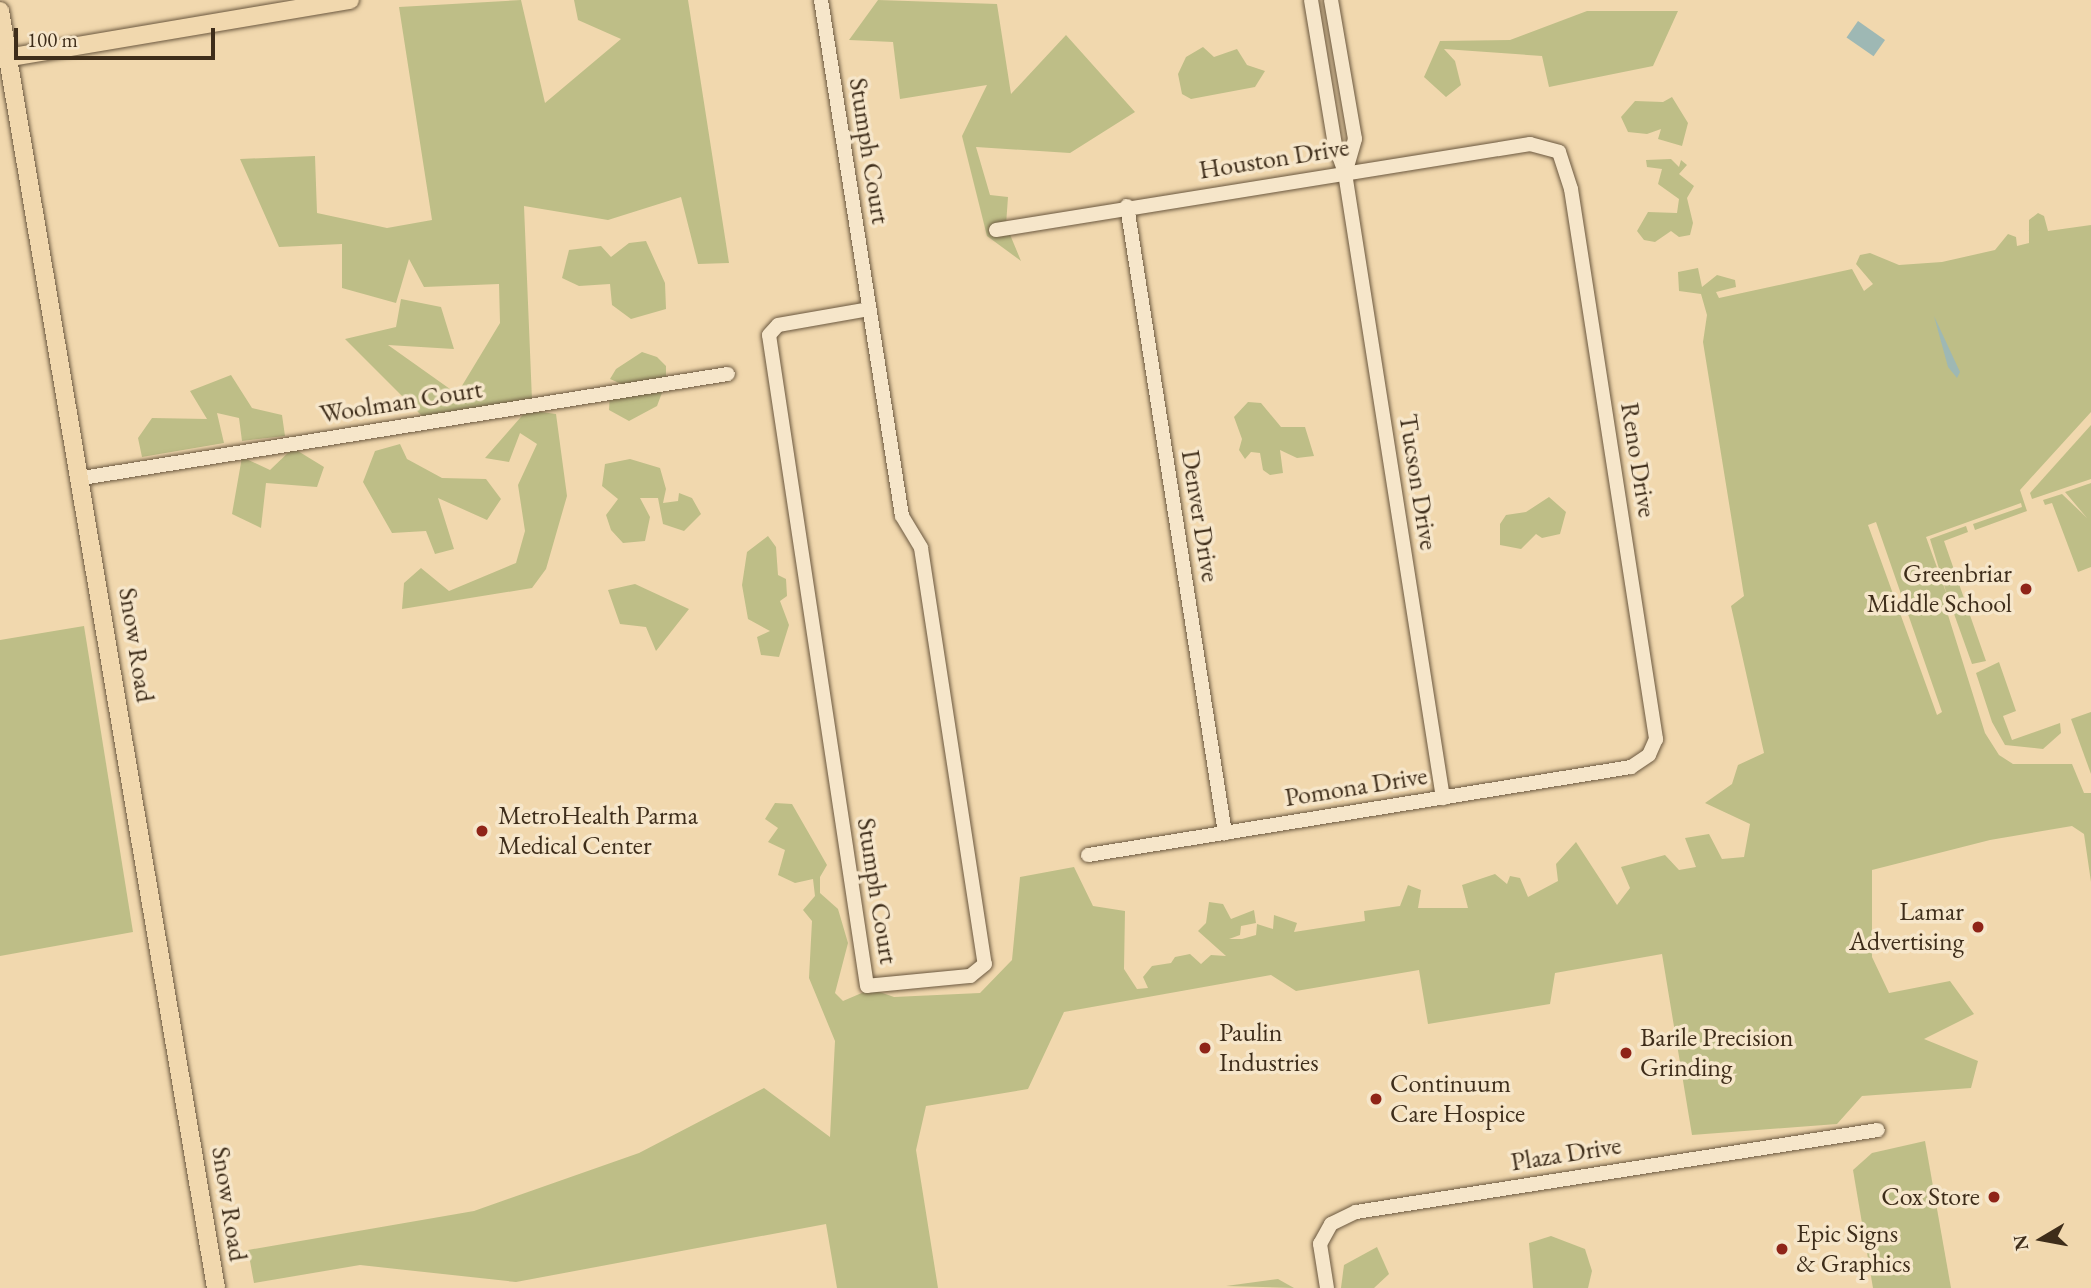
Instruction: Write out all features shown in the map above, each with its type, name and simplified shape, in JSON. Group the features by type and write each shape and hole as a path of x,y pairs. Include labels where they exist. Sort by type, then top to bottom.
{"main road":[{"path":"4,58 350,0"},
{"name":"Snow Road","path":"0,11 4,58 82,478 216,1288"}],"street":[{"name":"Stumph Court","path":"821,0 902,516 921,548 985,964 970,976 867,985 769,335 778,325 869,309"},
{"name":"Tucson Drive","path":"1311,0 1335,145 1345,173 1443,798"},
{"name":"Tucson Drive","path":"1331,0 1354,139 1345,173"},
{"name":"Houston Drive","path":"996,230 1127,206 1530,144 1559,152"},
{"name":"Reno Drive","path":"1559,152 1571,189 1656,739 1649,755 1631,767"},
{"name":"Denver Drive","path":"1127,206 1225,833"},
{"name":"Woolman Court","path":"82,478 728,374"},
{"name":"Pomona Drive","path":"1088,855 1631,767"},
{"name":"Plaza Drive","path":"1327,1288 1320,1244 1331,1224 1356,1212 1878,1130"}],"green space":[{"path":"521,0 545,103 621,39 578,20 574,0 688,0 729,263 698,264 681,197 608,220 524,206 532,400 422,416 345,339 396,327 401,299 441,307 454,349 388,345 457,394 500,323 499,284 424,287 409,259 396,303 342,288 342,244 279,247 240,159 315,156 317,213 387,228 432,220 399,7"},
{"path":"878,0 997,4 1011,94 1066,35 1135,112 1070,153 976,147 990,195 1008,197 1006,225 1021,261 987,236 962,136 987,85 900,99 893,42 849,40"},
{"path":"1587,11 1678,11 1653,66 1549,87 1542,56 1444,49 1455,61 1461,85 1446,97 1424,77 1440,41 1510,40"},
{"path":"1203,47 1214,57 1237,49 1247,65 1265,71 1255,87 1191,99 1182,94 1178,74 1186,57"},
{"path":"1672,97 1688,123 1682,146 1658,139 1661,129 1647,134 1628,132 1621,117 1635,101 1663,102"},
{"path":"1671,159 1679,167 1681,160 1687,165 1679,174 1694,186 1687,198 1693,223 1690,235 1679,237 1671,231 1655,242 1644,240 1637,231 1648,212 1677,213 1679,199 1658,184 1662,169 1647,167 1646,160"},
{"path":"2038,213 2044,216 2048,231 2091,225 2091,412 2020,490 2027,511 1975,530 1973,524 2022,507 2021,503 1926,537 1947,595 1930,539 1966,526 1968,532 1944,541 1986,661 1972,664 1953,611 1943,599 1985,733 1999,755 2013,764 2072,764 2084,793 2091,793 2091,882 2084,834 2072,826 1990,840 1872,870 1872,957 1889,993 1950,981 1974,1014 1924,1039 1978,1061 1971,1088 1862,1096 1837,1124 1692,1135 1662,954 1555,973 1550,1004 1428,1024 1419,970 1296,991 1271,975 1064,1012 1028,1089 926,1106 916,1150 938,1288 837,1288 826,1224 516,1282 360,1265 254,1283 248,1250 474,1211 639,1153 764,1088 830,1137 835,1041 809,978 812,921 803,910 815,896 813,879 795,883 778,875 785,850 768,842 778,828 765,819 775,803 792,804 827,865 820,877 820,893 838,909 848,943 835,993 843,1001 871,989 894,997 980,993 1012,960 1020,877 1074,867 1093,906 1125,911 1124,969 1137,989 1148,988 1143,977 1152,966 1171,963 1175,957 1190,954 1201,964 1211,955 1226,956 1198,931 1206,923 1209,902 1223,904 1231,919 1254,910 1256,923 1241,926 1240,935 1229,939 1242,939 1256,935 1257,924 1273,929 1274,915 1297,923 1294,932 1365,921 1364,911 1400,906 1408,885 1421,890 1418,908 1468,908 1462,885 1495,874 1507,884 1510,876 1520,878 1528,897 1558,881 1556,864 1576,842 1617,905 1630,888 1621,867 1665,855 1679,870 1696,867 1685,838 1709,834 1722,859 1744,857 1750,824 1705,803 1732,784 1738,765 1764,753 1731,606 1744,596 1703,342 1707,315 1701,294 1679,291 1678,272 1698,268 1702,287 1717,275 1735,280 1736,287 1716,292 1719,298 1852,269 1864,291 1873,284 1856,264 1860,255 1870,253 1899,265 1942,262 1995,250 2008,234 2016,237 2017,246 2029,243 2029,220","holes":["1876,522 1942,712 1937,715 1868,525"]},
{"path":"646,241 665,283 666,309 631,319 612,305 610,284 579,286 562,278 569,250 601,246 611,257 629,243"},
{"path":"642,352 657,357 666,366 666,382 657,406 629,421 609,410 610,392 626,386 610,379 616,369"},
{"path":"231,375 252,408 282,415 285,436 242,441 239,418 217,413 224,443 142,457 138,438 152,418 207,419 190,391"},
{"path":"1248,402 1261,403 1281,427 1305,427 1314,456 1297,458 1280,450 1283,473 1270,475 1263,470 1260,453 1251,452 1245,459 1239,450 1242,439 1234,417"},
{"path":"527,410 556,414 567,496 546,569 532,588 402,609 404,583 421,568 449,591 516,563 525,531 518,485 537,444 520,433 509,462 485,458"},
{"path":"2091,425 2091,479 2032,499 2030,493"},
{"path":"400,444 407,459 442,478 486,479 501,499 487,520 438,498 454,549 435,554 426,531 392,533 363,482 375,451"},
{"path":"293,448 324,467 317,487 266,483 261,528 232,514 242,457 270,470"},
{"path":"630,459 660,468 666,489 663,503 678,501 679,493 692,498 701,514 684,531 663,524 658,498 640,498 650,517 645,541 623,543 611,530 606,515 618,499 602,486 605,464"},
{"path":"2091,483 2091,567 2078,572 2052,503 2045,505 2043,500 2062,494 2087,518 2065,492"},
{"path":"1549,497 1566,512 1560,534 1542,538 1536,534 1521,549 1500,545 1500,524 1506,515 1526,512"},
{"path":"768,536 776,547 778,575 786,579 787,596 780,601 789,625 779,657 761,655 757,637 770,631 748,619 742,585 747,552"},
{"path":"635,584 689,609 656,651 646,627 620,624 608,590"},
{"path":"84,626 133,932 0,956 0,640"},
{"path":"1999,662 2016,711 2003,716 2012,740 2060,723 2061,733 2043,749 2005,745 1992,722 1976,673"},
{"path":"2091,712 2091,774 2071,719"},
{"path":"1925,1141 1951,1288 1873,1288 1853,1170 1872,1153"},
{"path":"1551,1236 1585,1249 1592,1271 1588,1288 1533,1288 1529,1243"},
{"path":"1377,1247 1389,1274 1374,1288 1341,1288 1344,1265"},
{"path":"1278,1279 1294,1288 1226,1286"}],"water":[{"path":"1858,21 1885,40 1874,56 1847,37"},
{"path":"1934,316 1960,372 1957,378 1948,367"}],"place":[{"name":"Greenbriar Middle School","path":"2026,589"},
{"name":"MetroHealth Parma Medical Center","path":"482,831"},
{"name":"Lamar Advertising","path":"1978,927"},
{"name":"Paulin Industries","path":"1205,1048"},
{"name":"Barile Precision Grinding","path":"1626,1053"},
{"name":"Continuum Care Hospice","path":"1376,1099"},
{"name":"Cox Store","path":"1994,1197"},
{"name":"Epic Signs & Graphics","path":"1782,1249"}]}
